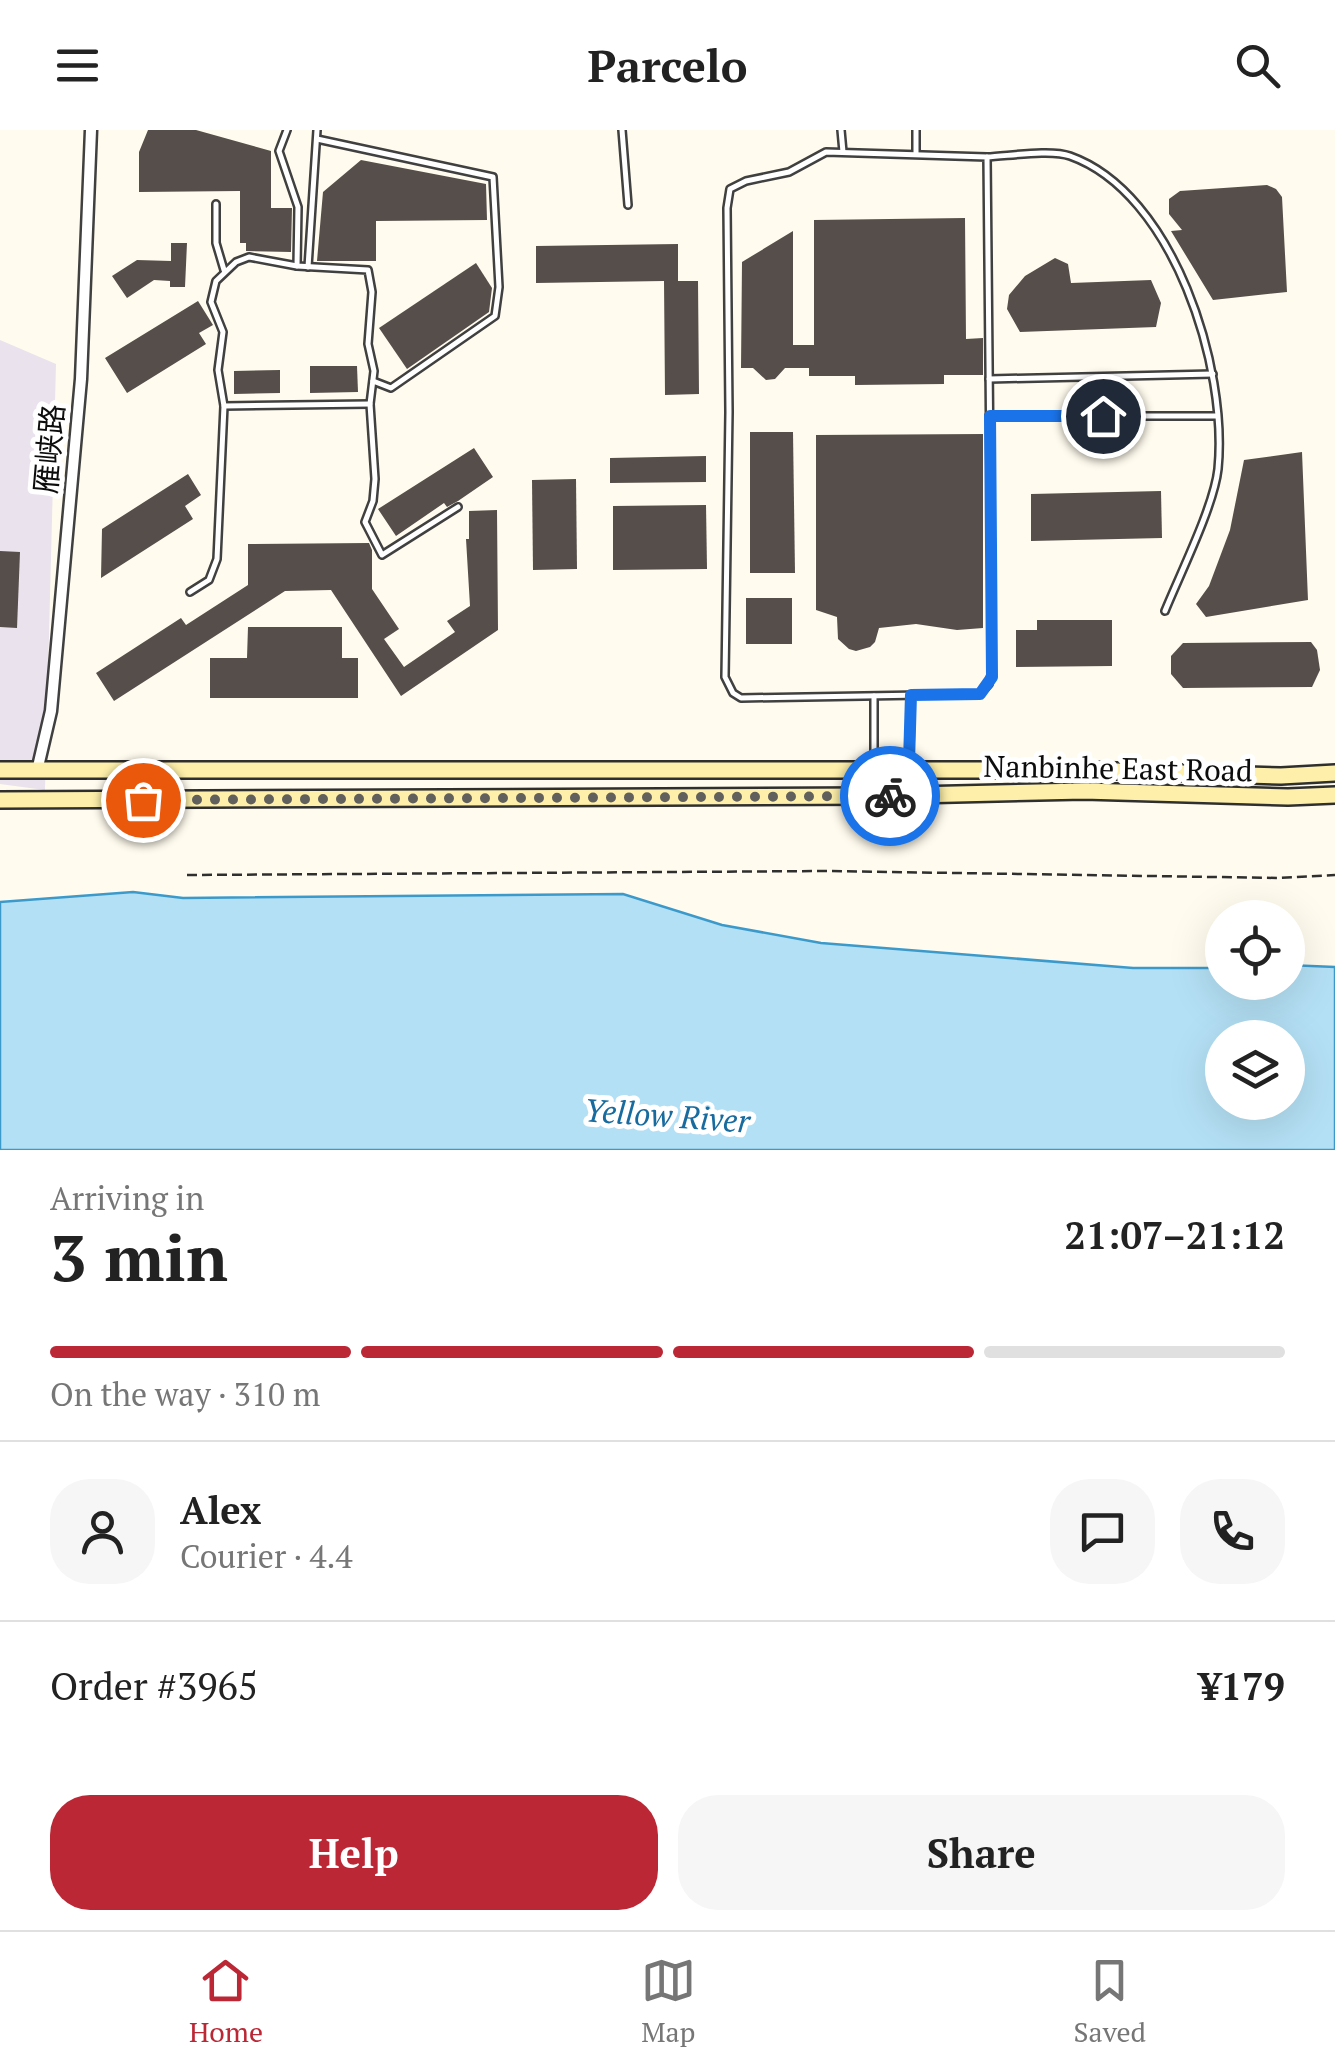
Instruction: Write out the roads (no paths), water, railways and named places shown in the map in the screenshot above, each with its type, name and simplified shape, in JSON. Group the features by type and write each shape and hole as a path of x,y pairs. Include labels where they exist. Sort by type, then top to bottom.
{"main road":[{"name":"Nanbinhe East Road","path":"0,770 1084,770 1281,776 1335,773"},
{"path":"66,771 66,800"},
{"name":"Nanbinhe East Road","path":"0,800 874,796 1084,791 1288,798 1335,795"}],"street":[{"name":"雁峡路","path":"38,771 51,712 81,378 91,130"}],"lane":[{"path":"287,130 279,152 298,207 297,266"},
{"path":"308,266 317,130"},
{"path":"622,130 628,205"},
{"path":"840,130 843,152"},
{"path":"916,130 916,154"},
{"path":"317,139 493,177 499,288 495,316 391,388 373,381"},
{"path":"987,156 992,677 980,694 741,698 733,693 725,677 730,189 746,181 789,172 826,152 1066,154 1126,191 1159,237 1191,297 1213,374 1218,471 1166,612"},
{"path":"216,204 216,243 224,270"},
{"path":"190,592 209,580 217,559 224,406 218,370 223,332 211,302 216,281 224,270 249,258 297,266 368,270 372,292 368,344 374,371 370,404 375,480 373,502 365,522 382,555 458,508"},
{"path":"989,379 1213,374"},
{"path":"224,406 370,404"},
{"path":"990,416 1216,416"},
{"path":"908,795 911,695"},
{"path":"874,696 874,796"}],"water":[{"name":"Yellow River","path":"133,892 183,898 623,894 722,925 821,943 1133,968 1205,968 1205,1000 1305,1000 1305,966 1335,967 1335,1150 0,1150 0,902"}]}
